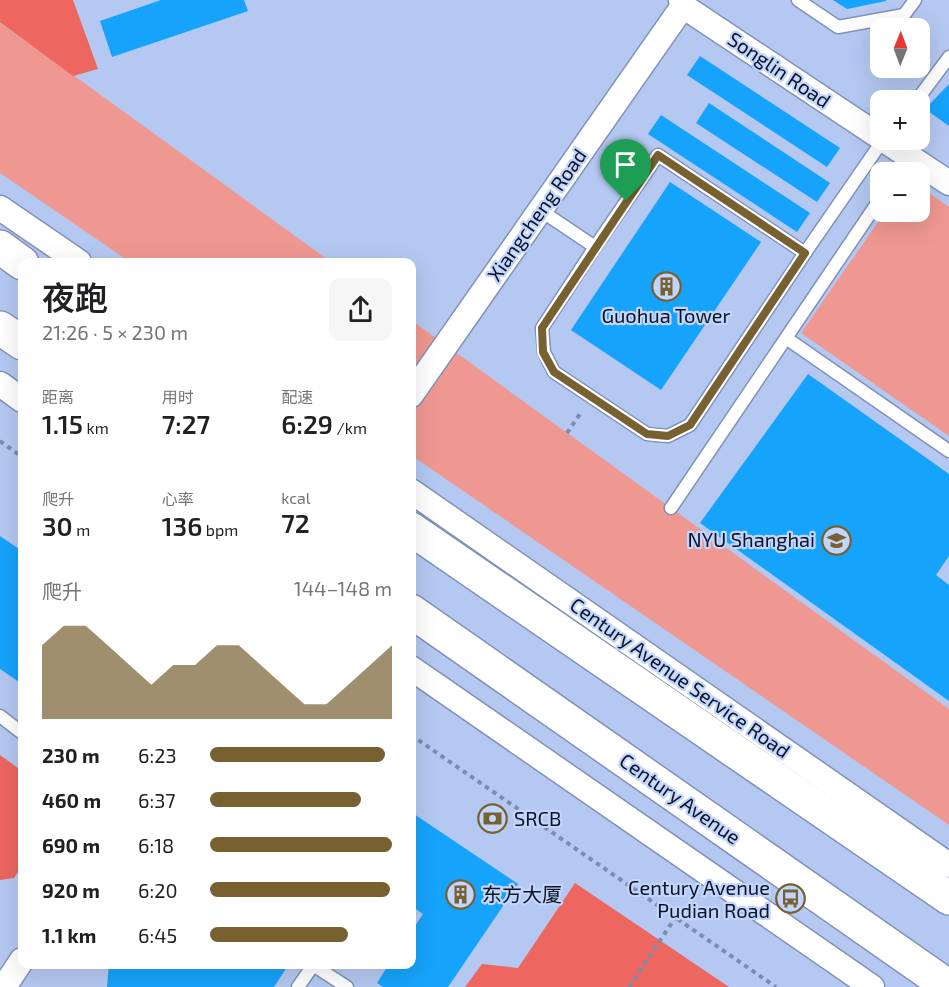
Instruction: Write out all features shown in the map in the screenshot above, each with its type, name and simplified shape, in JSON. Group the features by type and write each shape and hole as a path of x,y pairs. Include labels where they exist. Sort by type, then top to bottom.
{"main road":[{"path":"0,248 18,260"},
{"path":"0,328 18,341"},
{"path":"416,532 949,898"},
{"name":"Century Avenue","path":"416,614 949,987"}],"street":[{"name":"Songlin Road","path":"682,3 870,130"},
{"name":"Xiangcheng Road","path":"416,388 682,3"},
{"name":"Songlin Road","path":"892,150 902,162"},
{"name":"Songlin Road","path":"930,175 949,183"},
{"path":"0,208 73,258"},
{"path":"0,384 18,397"},
{"name":"Century Avenue Service Road","path":"416,494 949,865"},
{"path":"416,671 872,987"},
{"path":"4,987 18,966"}],"lane":[{"path":"798,0 838,27 904,15 915,0"},
{"path":"924,90 949,57"},
{"path":"805,253 658,155 542,328 543,352 554,372 647,434 668,436 690,425 876,150"},
{"path":"540,210 595,248"},
{"path":"671,508 870,214"},
{"path":"786,338 949,451"},
{"path":"0,716 18,730"},
{"path":"298,987 311,969"},
{"path":"320,969 347,987"}],"path":[{"path":"567,433 591,397"},
{"path":"0,441 18,454"},
{"path":"416,738 776,987"},
{"path":"629,987 675,918"}],"shaded area":[{"path":"0,0 73,0 98,69 73,76 0,22"},
{"path":"0,22 325,258 124,258 0,173"},
{"path":"930,194 949,207 949,436 801,333 878,222 930,222"},
{"path":"416,324 949,709 949,825 416,458"},
{"path":"0,755 18,768 18,872 14,878 0,880"},
{"path":"575,883 729,987 465,987 482,964 518,968"}],"building":[{"path":"161,0 244,0 248,11 112,57 100,21"},
{"path":"833,0 886,0 886,1 847,9"},
{"path":"700,56 840,148 827,167 687,75"},
{"path":"949,84 949,126 930,113 930,104"},
{"path":"709,103 830,183 817,202 696,123"},
{"path":"661,115 810,213 797,232 648,134"},
{"name":"Guohua Tower","path":"670,182 761,242 661,390 571,330"},
{"name":"NYU Shanghai","path":"808,374 949,474 949,556 936,575 949,585 949,701 700,523"},
{"path":"0,536 18,548 18,681 0,669"},
{"name":"东方大厦","path":"416,815 518,884 448,987 383,987 377,983 386,969 416,969 416,924 423,914 416,909"},
{"path":"109,969 286,969 274,987 107,987"}],"place":[{"name":"Guohua Tower","path":"666,286"},
{"name":"NYU Shanghai","path":"836,540"},
{"name":"SRCB","path":"493,819"},
{"name":"东方大厦","path":"461,895"},
{"name":"Century Avenue Pudian Road","path":"791,899"}],"route":[{"path":"658,155 805,253 690,425 668,436 647,434 554,372 543,352 542,328 626,201 658,155"}]}
